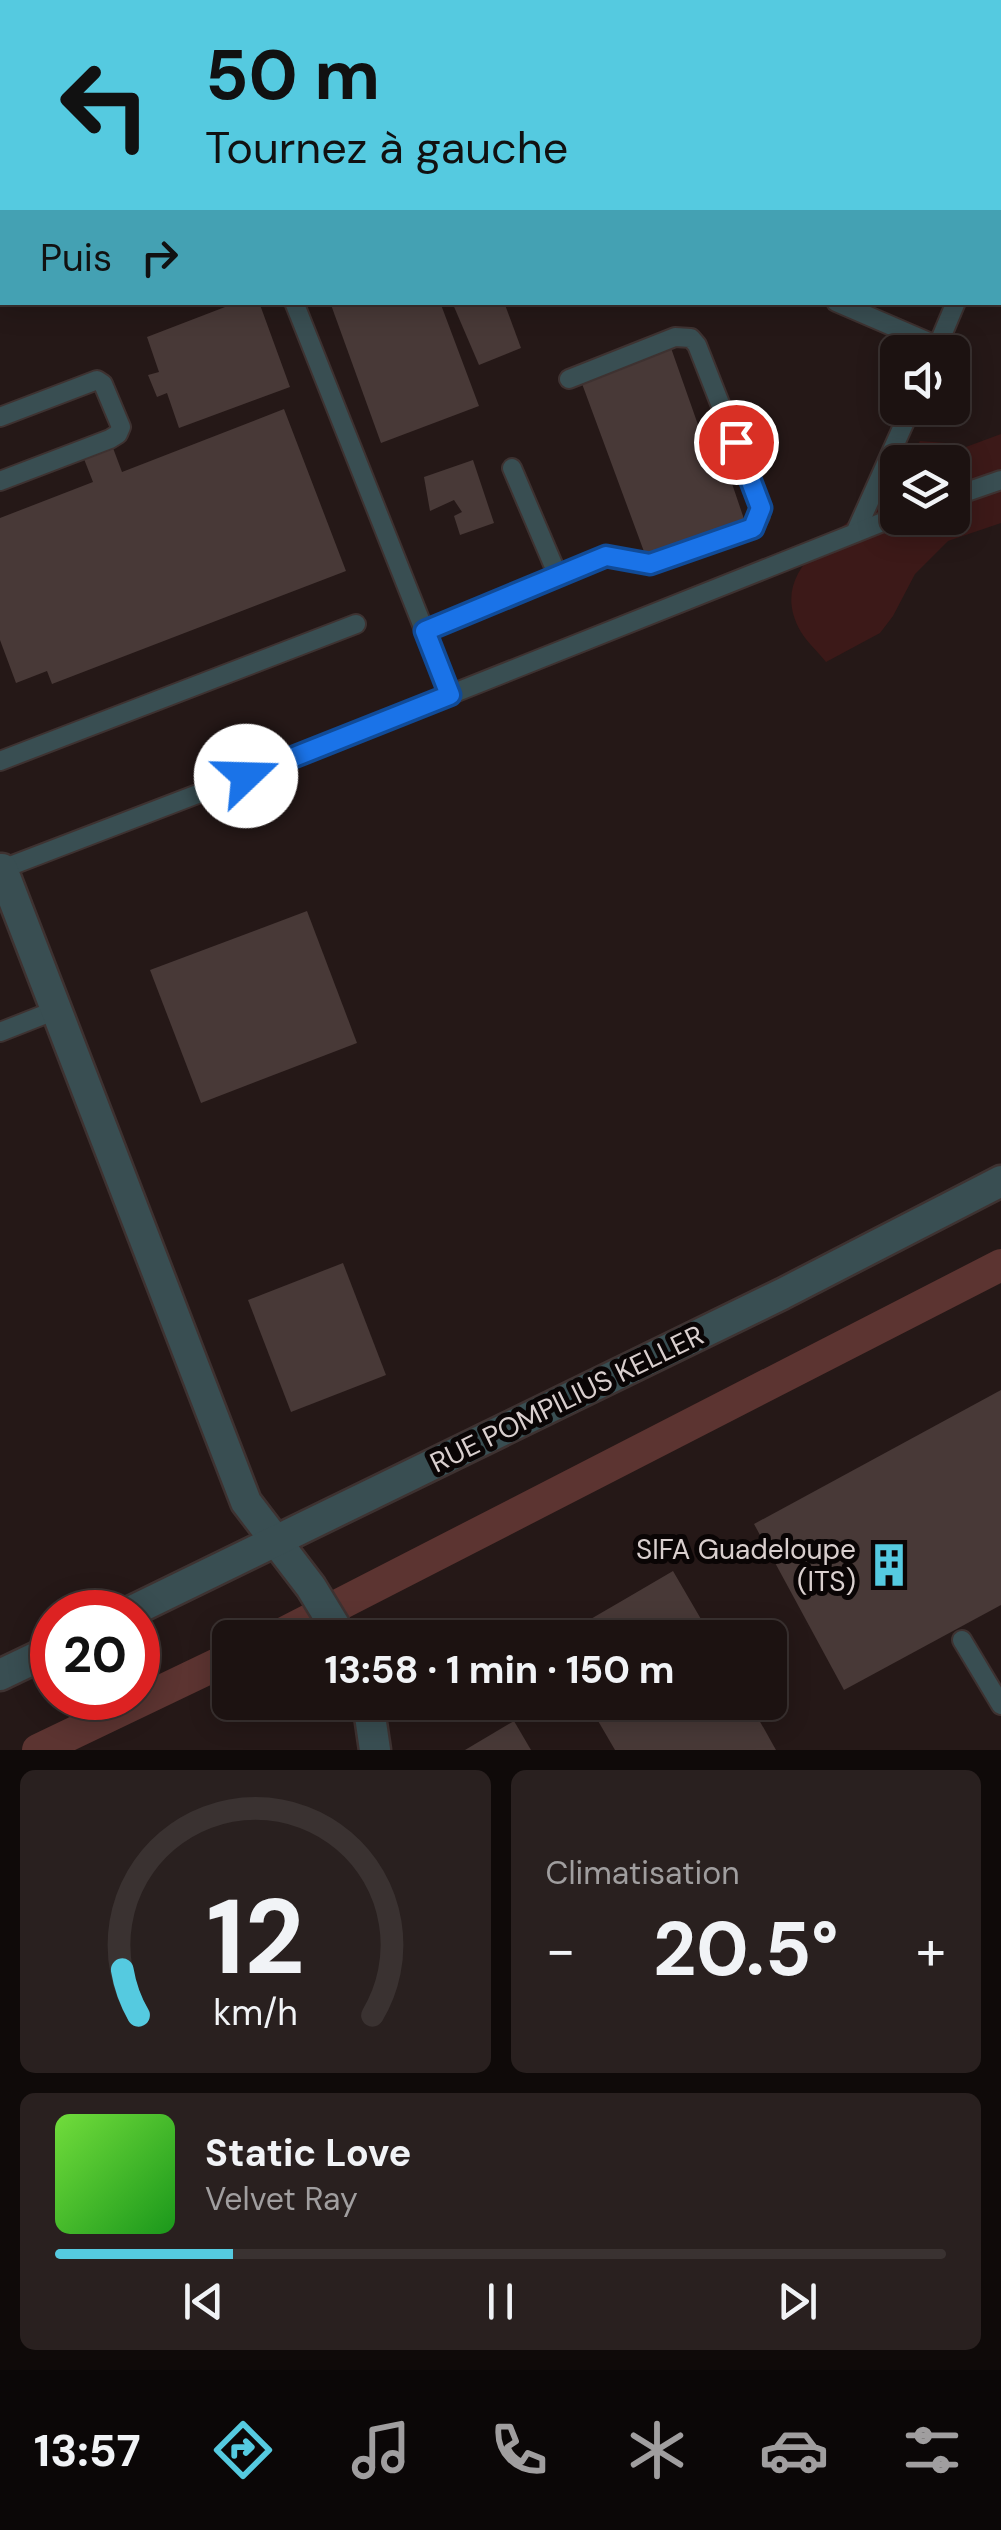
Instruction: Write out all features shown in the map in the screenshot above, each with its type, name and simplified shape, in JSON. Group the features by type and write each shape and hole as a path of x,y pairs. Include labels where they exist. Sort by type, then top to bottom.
{"street":[{"path":"1,866 246,1502 311,1587 331,1620"},
{"name":"RUE POMPILIUS KELLER","path":"160,1598 782,1294 1001,1181"},
{"path":"0,1675 30,1661"},
{"path":"371,1720 375,1750"}],"lane":[{"path":"295,305 450,695"},
{"path":"842,305 905,335"},
{"path":"942,335 955,305"},
{"path":"425,631 606,556 650,564 753,528 761,508 697,345 690,338 675,337 569,378"},
{"path":"0,417 97,380 103,384 120,426 118,434 110,439 0,481"},
{"path":"856,531 903,425"},
{"path":"512,468 558,576"},
{"path":"970,491 1001,480"},
{"path":"1,866 450,695 880,522"},
{"path":"0,761 356,624"},
{"path":"0,1032 56,1010"},
{"path":"962,1640 1001,1704"}],"shaded area":[{"path":"1001,434 1001,523 970,534 970,445"},
{"path":"920,441 948,445 917,445"},
{"path":"880,495 880,535 966,535 948,541 915,574 880,633 826,662 801,632 792,607 794,584 804,564"}],"building":[{"path":"230,305 260,305 290,387 179,428 167,393 157,397 148,375 159,372 147,337"},
{"path":"331,305 441,305 479,406 381,443"},
{"path":"453,305 505,305 521,348 479,365"},
{"path":"671,348 709,456 723,457 744,519 646,557 581,381"},
{"path":"284,409 346,571 52,684 47,671 16,683 0,640 0,518 93,482 84,459 113,448 122,472"},
{"path":"473,460 494,523 460,535 454,516 462,512 454,500 430,511 424,477"},
{"path":"307,911 357,1043 201,1103 150,970"},
{"path":"343,1263 386,1375 291,1412 248,1300"},
{"name":"SIFA Guadeloupe (ITS)","path":"1001,1390 1001,1605 844,1690 754,1524"},
{"path":"673,1571 702,1620 589,1620"},
{"path":"598,1720 759,1720 776,1750 615,1750"},
{"path":"514,1721 531,1750 465,1750"}],"waterway":[{"path":"309,1620 1001,1265"},
{"path":"38,1750 212,1667"}],"place":[{"name":"SIFA Guadeloupe (ITS)","path":"889,1565"}],"route":[{"path":"246,776 450,695 425,631 606,556 650,564 753,528 761,508 736,442"}]}
